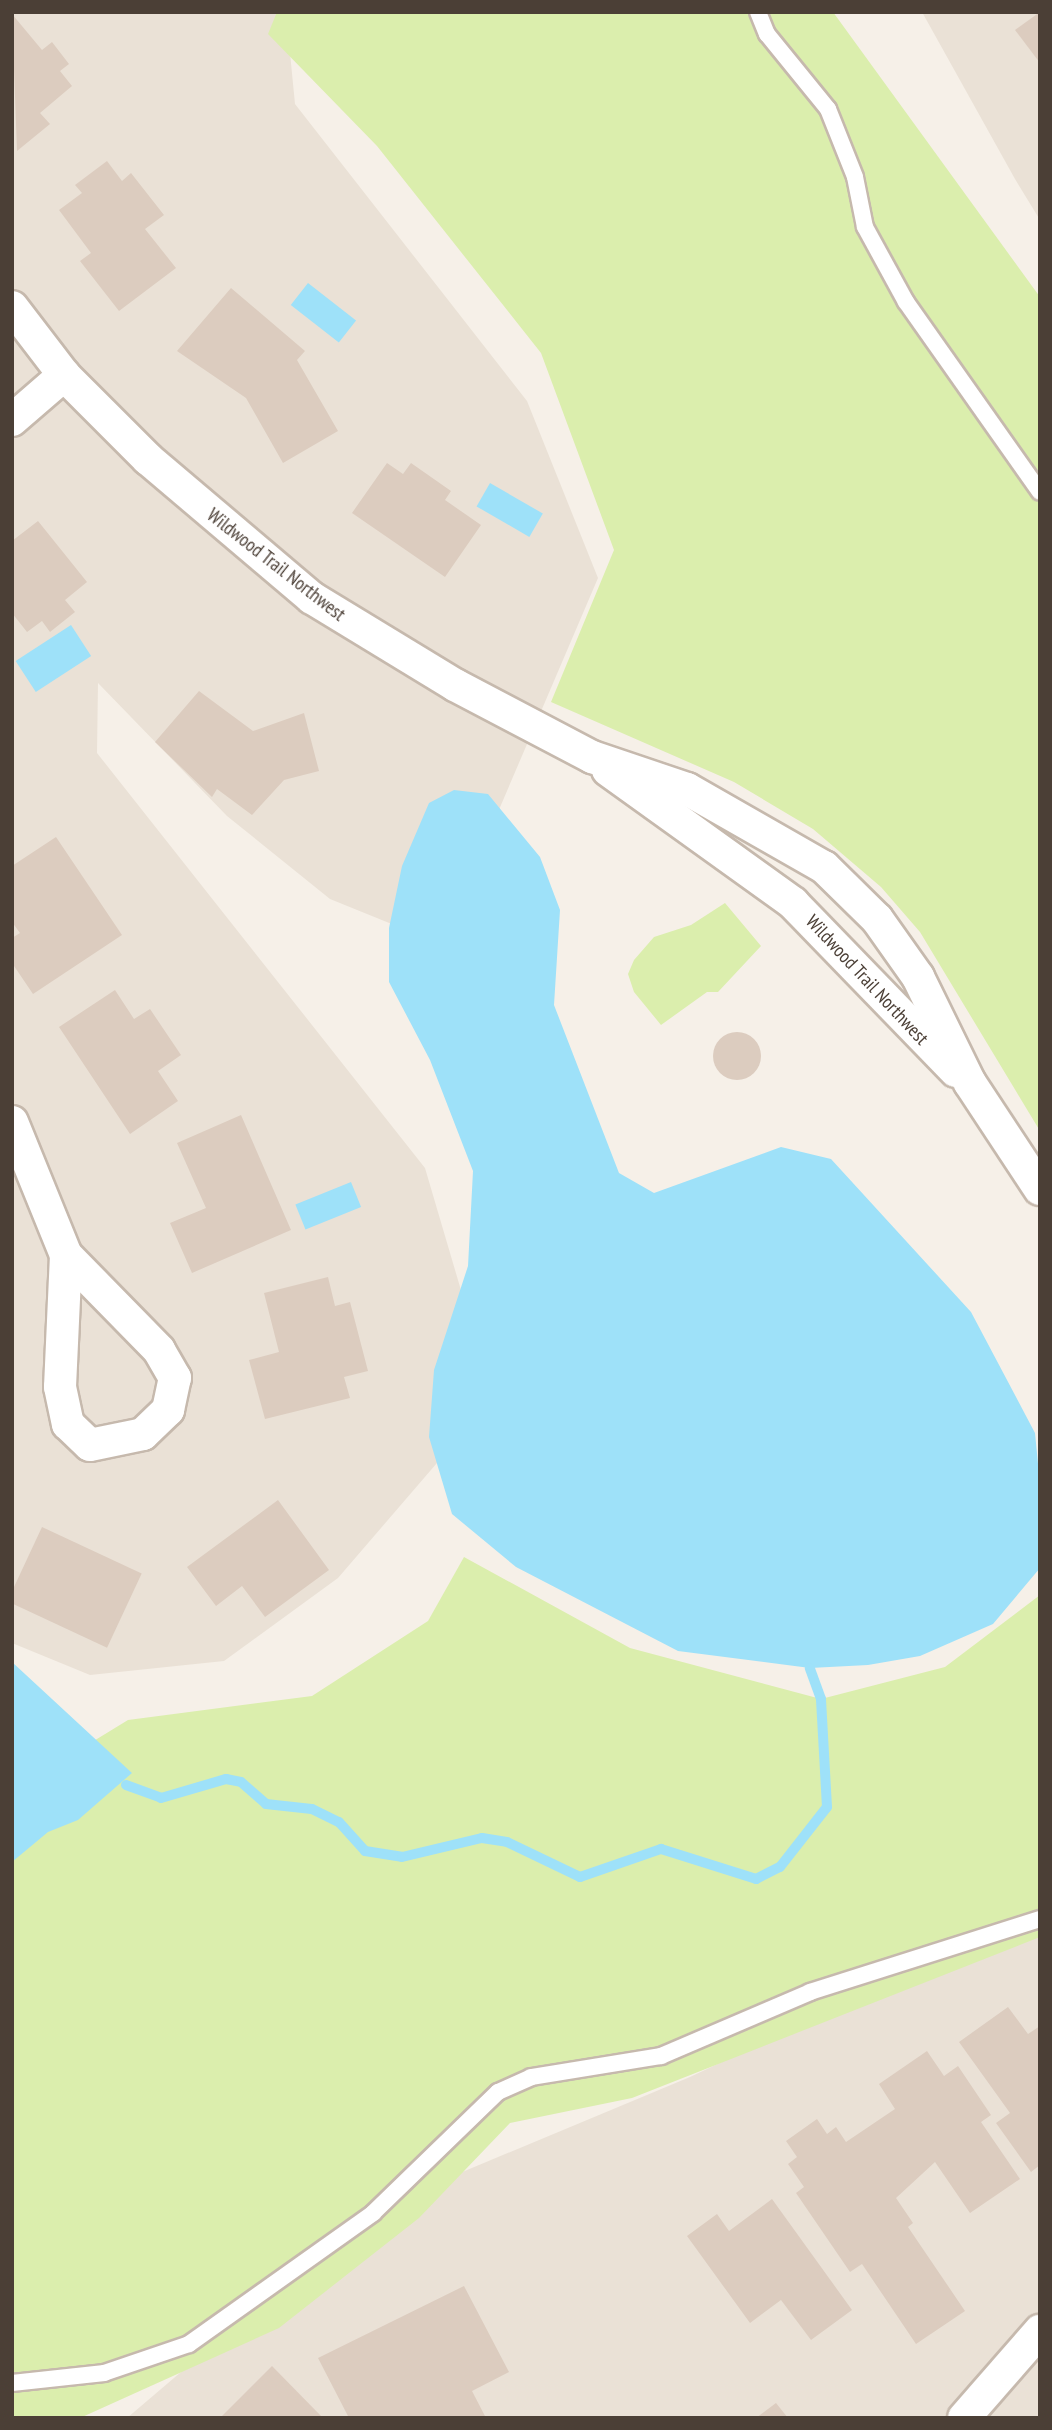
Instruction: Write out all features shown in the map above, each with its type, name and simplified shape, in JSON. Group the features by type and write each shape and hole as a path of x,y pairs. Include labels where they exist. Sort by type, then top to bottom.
{"street":[{"name":"Wildwood Trail Northwest","path":"12,307 64,375 148,459 312,598 382,645 592,757 687,789 824,867 877,919 918,977 970,1083 1040,1189"},
{"path":"12,420 64,375"},
{"name":"Wildwood Trail Northwest","path":"592,757 678,826 748,867 793,903 905,1025 970,1083"},
{"path":"12,1122 66,1255 159,1350 175,1378 168,1410 143,1434 90,1445 68,1423 60,1387 66,1255"},
{"path":"964,2418 1040,2331"}],"lane":[{"path":"758,12 767,34 828,109 855,177 865,227 906,302 1040,492"},
{"path":"12,2383 104,2373 189,2344 353,2229 498,2092 531,2077 661,2056 832,1984 1040,1919"}],"shaded area":[{"path":"12,12 286,12 295,104 527,401 598,578 495,819 404,929 330,899 227,816 98,683 97,753 425,1168 473,1331 449,1449 338,1578 224,1661 90,1675 12,1643"},
{"path":"922,12 1040,12 1040,220 1015,179"},
{"path":"1040,1925 1040,2418 127,2418 228,2332 448,2178 690,2077 912,1972"}],"green space":[{"path":"277,12 833,12 1040,297 1040,1131 920,932 881,887 813,829 734,782 551,702 614,550 541,353 377,146 268,34"},
{"path":"725,903 761,946 718,992 707,992 661,1025 634,992 628,974 634,960 654,937 691,925"},
{"path":"464,1557 630,1648 821,1699 945,1667 1040,1595 1040,1937 632,2098 510,2123 419,2218 279,2328 80,2418 12,2418 12,1791 128,1720 312,1696 428,1621"}],"water":[{"path":"308,283 356,321 339,343 291,305"},
{"path":"490,483 543,514 529,537 476,506"},
{"path":"71,625 91,656 36,692 16,661"},
{"path":"454,790 488,794 540,857 560,910 554,1005 619,1173 654,1193 781,1147 831,1159 971,1312 1035,1433 1040,1484 1040,1568 993,1624 920,1656 868,1665 810,1668 678,1651 516,1567 452,1514 429,1437 434,1370 468,1266 473,1171 430,1060 389,982 389,928 402,866 429,803"},
{"path":"351,1182 361,1207 305,1230 295,1204"},
{"path":"12,1662 132,1773 78,1820 48,1832 12,1862"}],"building":[{"path":"1040,12 1040,63 1015,30"},
{"path":"12,14 42,50 52,42 69,64 60,71 72,86 40,113 50,124 17,151"},
{"path":"107,161 122,181 131,173 164,215 145,229 176,268 119,311 80,261 91,253 59,210 82,193 75,185"},
{"path":"231,288 305,351 297,360 338,431 283,463 246,398 177,351"},
{"path":"387,463 403,474 411,463 451,491 445,500 481,525 445,577 352,513"},
{"path":"38,521 87,582 65,600 75,612 50,632 42,621 27,632 12,613 12,541"},
{"path":"199,691 253,731 304,713 319,771 284,780 252,815 217,789 212,797 155,742"},
{"path":"56,837 122,935 33,994 12,963 12,938 20,933 12,922 12,866"},
{"path":"115,990 134,1019 150,1009 181,1055 158,1071 178,1101 130,1134 59,1027"},
{"path":"737,1032 754,1039 761,1056 754,1073 737,1080 720,1073 713,1056 720,1039"},
{"path":"241,1115 291,1230 192,1273 170,1223 206,1208 177,1143"},
{"path":"328,1277 335,1306 350,1302 368,1371 344,1377 350,1398 265,1419 249,1360 279,1352 264,1293"},
{"path":"278,1500 329,1570 265,1617 242,1586 216,1606 187,1567"},
{"path":"42,1527 142,1573 107,1648 12,1603 12,1591"},
{"path":"1008,2007 1028,2034 1040,2026 1040,2165 1031,2172 996,2123 1010,2113 959,2042"},
{"path":"927,2051 944,2076 958,2066 991,2115 981,2122 1020,2179 970,2213 935,2162 896,2198 913,2223 908,2227 965,2311 916,2344 862,2264 850,2272 796,2193 804,2187 788,2164 797,2157 786,2141 817,2119 827,2134 836,2127 846,2142 895,2109 879,2084"},
{"path":"772,2199 852,2310 811,2340 781,2300 750,2323 687,2236 717,2214 729,2231"},
{"path":"464,2286 509,2372 472,2391 486,2418 349,2418 318,2358"},
{"path":"272,2366 323,2418 220,2418"},
{"path":"776,2403 788,2418 756,2418"}],"waterway":[{"path":"126,1785 161,1798 226,1779 241,1782 266,1804 312,1809 339,1822 365,1851 402,1857 482,1838 507,1842 580,1877 661,1849 756,1879 780,1867 827,1807 821,1699 810,1668"}]}
